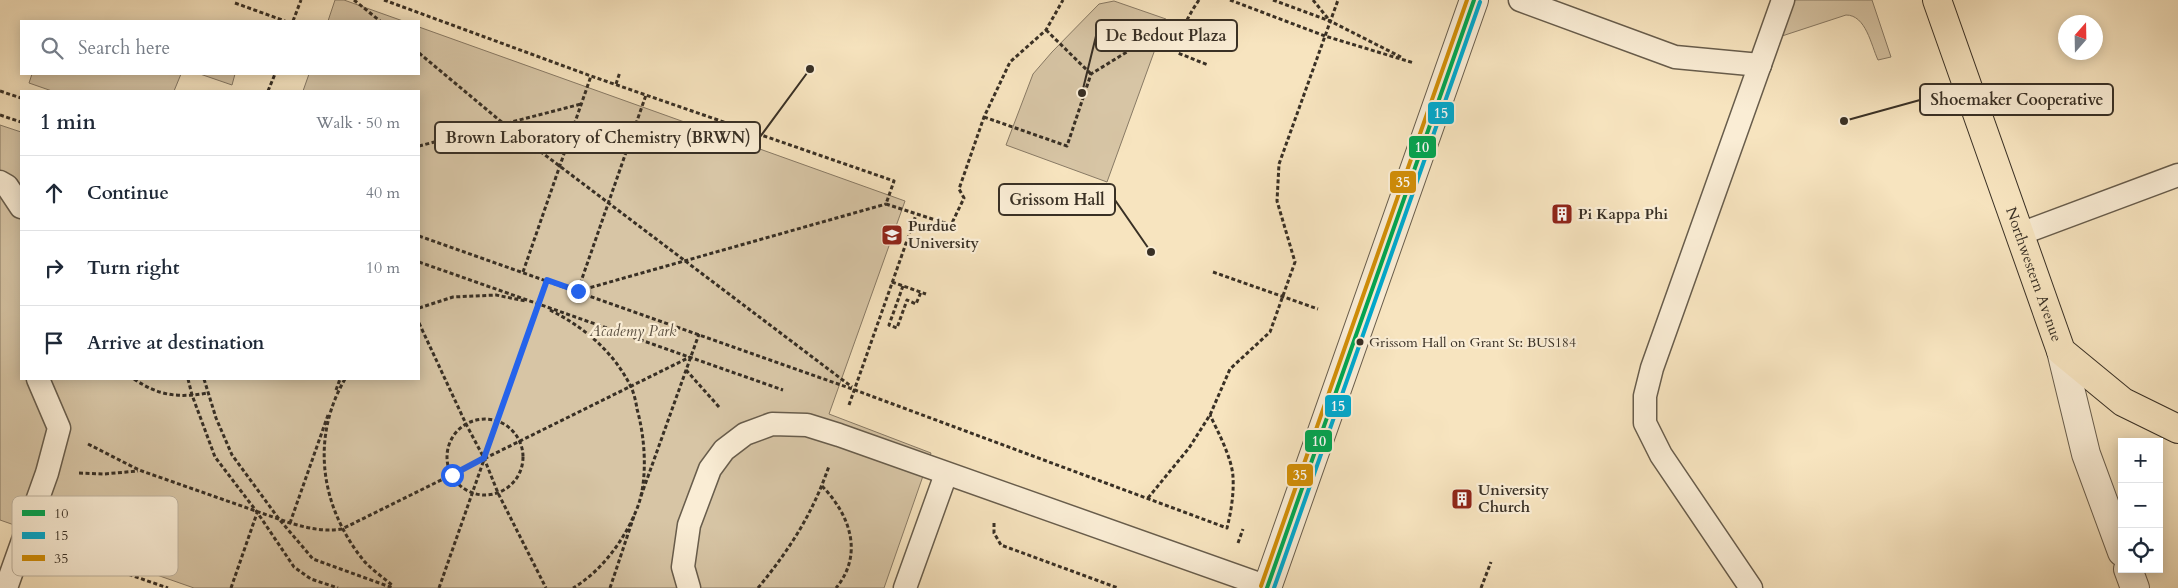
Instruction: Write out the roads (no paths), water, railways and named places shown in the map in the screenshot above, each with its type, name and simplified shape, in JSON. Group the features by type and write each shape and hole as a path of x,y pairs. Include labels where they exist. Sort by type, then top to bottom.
{"main road":[{"name":"Northwestern Avenue","path":"1937,0 2061,351"},
{"path":"2061,351 2123,402 2178,429"}],"street":[{"path":"1268,587 1474,0"},
{"name":"Northwestern Avenue","path":"2061,351 2086,454 2118,541"},
{"path":"2129,573 2135,588"}],"lane":[{"path":"1520,0 1675,57 1760,65"},
{"path":"1751,588 1661,455 1646,423 1645,396 1652,368 1782,0"},
{"path":"2020,234 2178,175"},
{"path":"0,182 7,186 20,206"},
{"path":"38,380 59,428 50,464 39,496"},
{"path":"689,588 684,567 689,525 710,468 724,450 745,434 772,424 807,425 1268,587"},
{"path":"905,588 946,474"},
{"path":"6,588 12,572"}],"place":[{"name":"Brown Laboratory of Chemistry (BRWN)","path":"810,69"},
{"name":"De Bedout Plaza","path":"1082,93"},
{"name":"Shoemaker Cooperative","path":"1844,121"},
{"name":"Pi Kappa Phi","path":"1562,214"},
{"name":"Purdue University","path":"892,235"},
{"name":"Grissom Hall","path":"1151,252"},
{"name":"Grissom Hall on Grant St: BUS184","path":"1360,342"},
{"name":"University Church","path":"1462,499"}],"park label":[{"name":"Academy Park","path":"633,331"}]}
